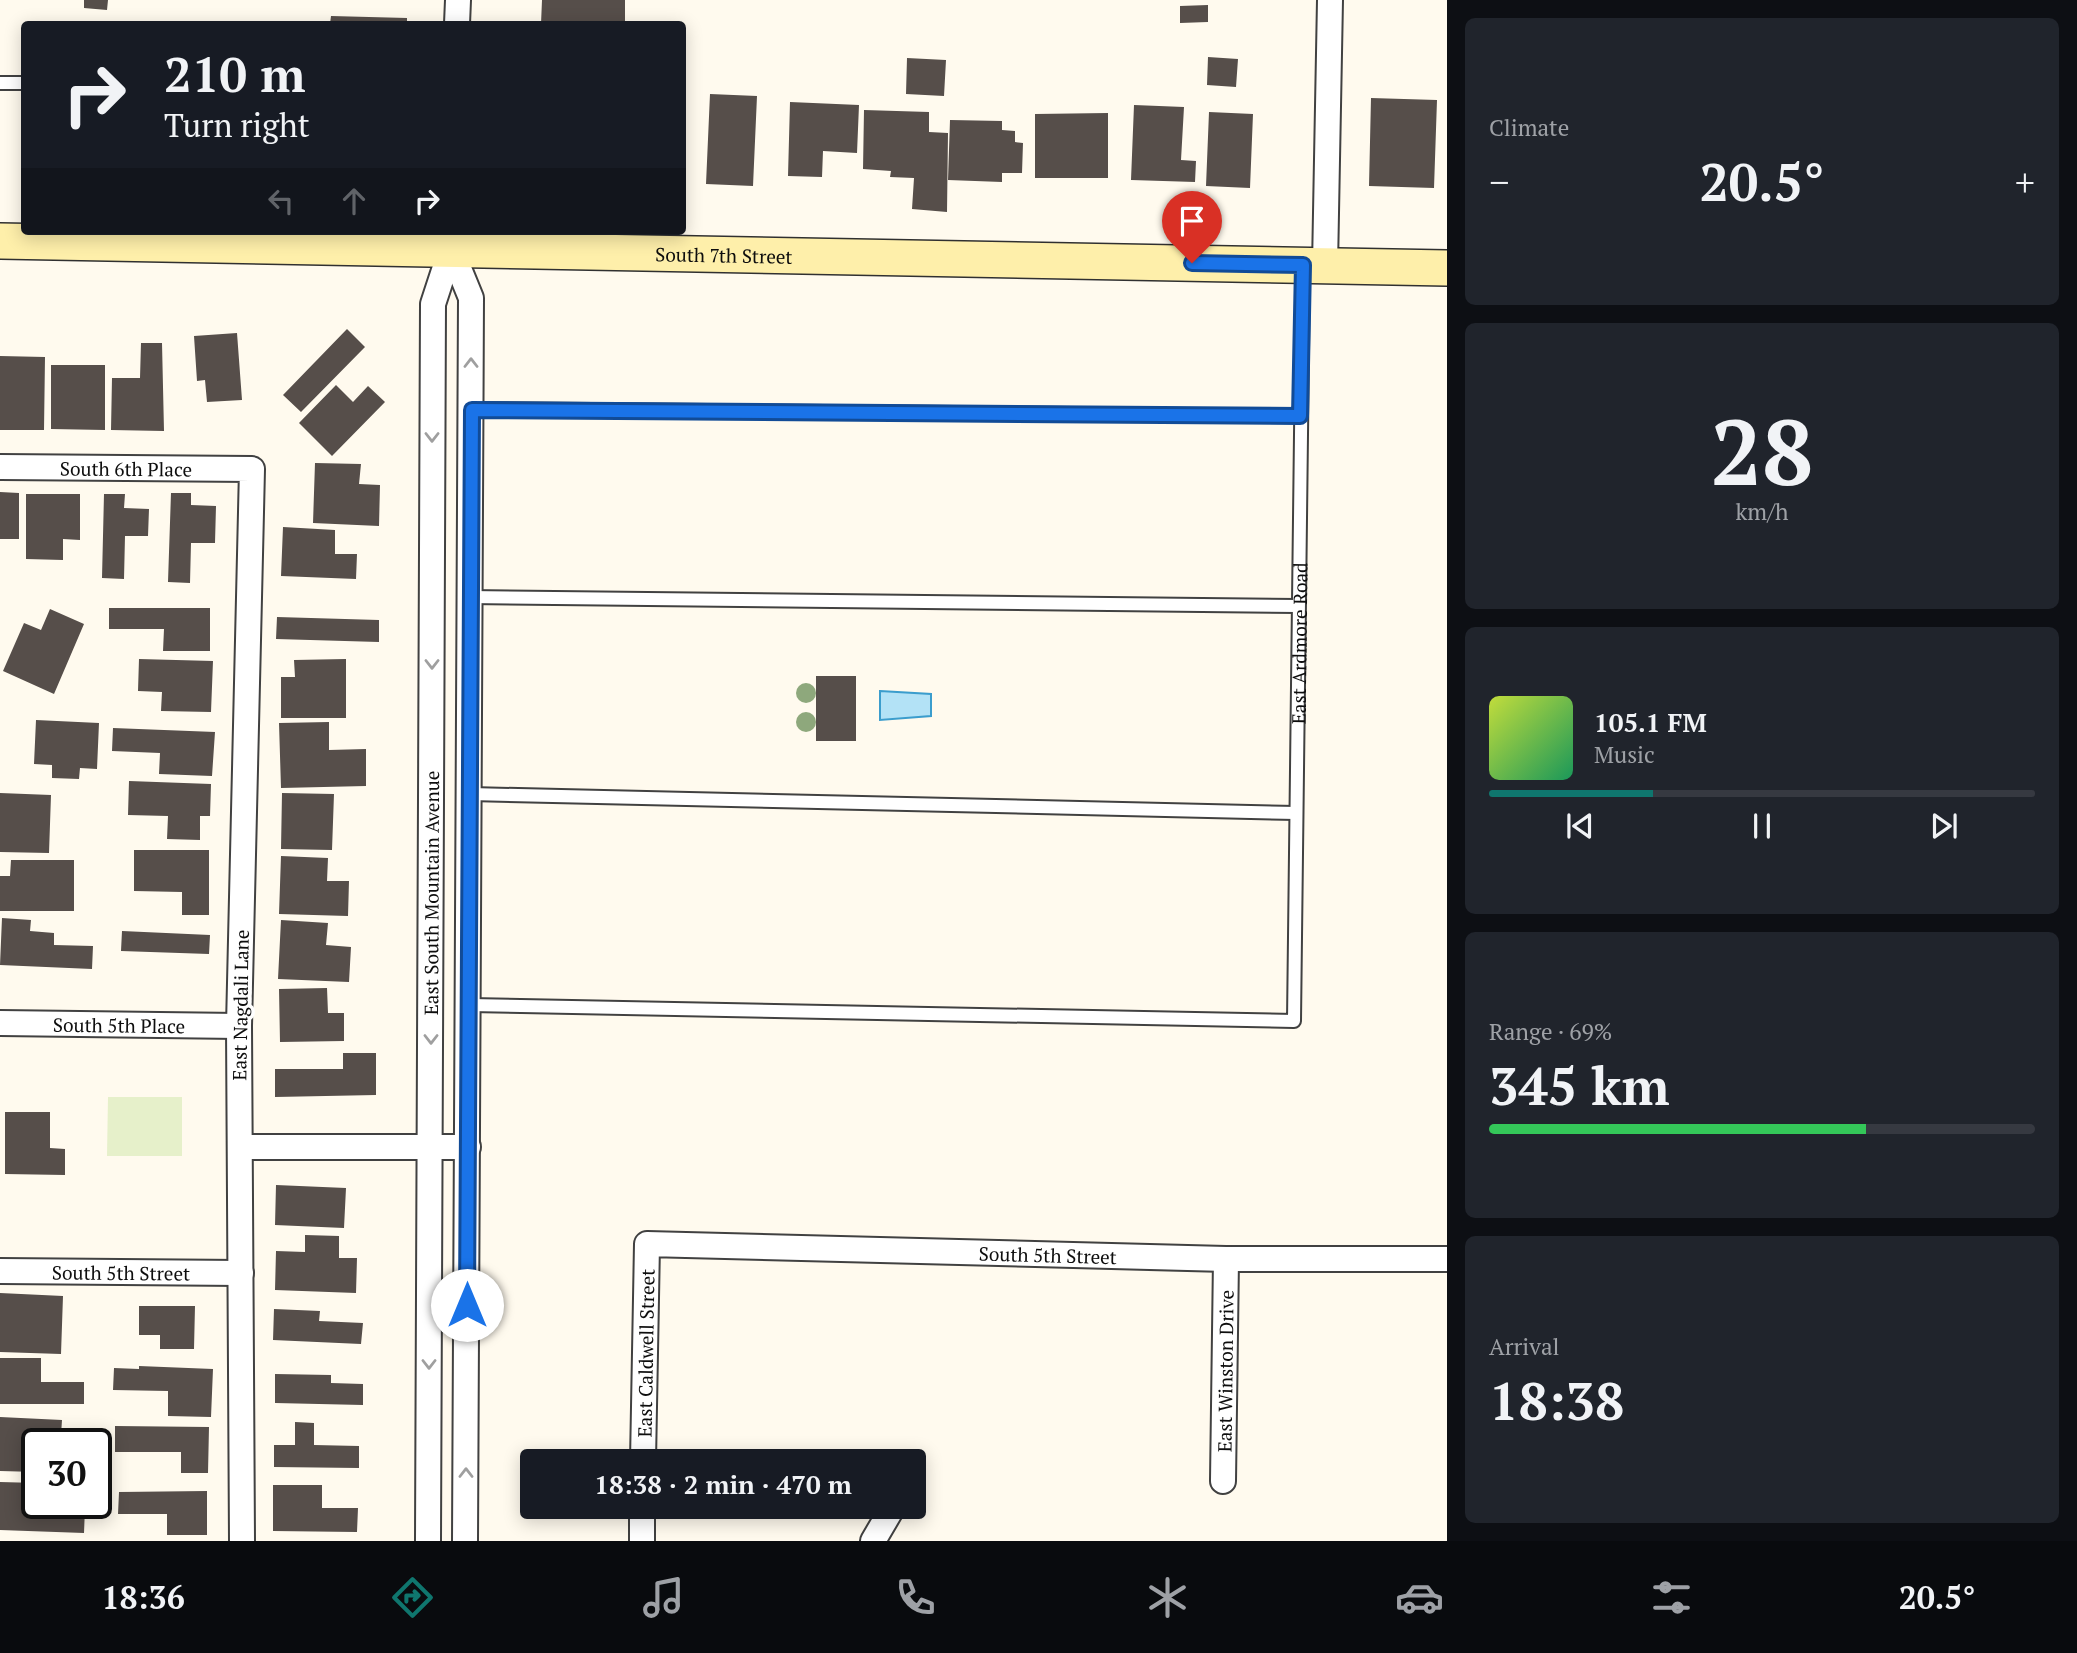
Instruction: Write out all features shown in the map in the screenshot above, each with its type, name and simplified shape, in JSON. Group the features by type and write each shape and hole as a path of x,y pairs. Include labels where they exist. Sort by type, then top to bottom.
{"main road":[{"name":"South 7th Street","path":"0,241 452,240 1447,268"}],"street":[{"path":"457,21 458,0"},
{"name":"East Ardmore Road","path":"1314,265 1330,0"},
{"name":"East South Mountain Avenue","path":"452,240 471,298 472,410 468,597 470,1005 465,1541"},
{"name":"East South Mountain Avenue","path":"428,1541 433,304 452,240"},
{"name":"South 6th Place","path":"0,467 252,469"},
{"name":"East Nagdali Lane","path":"242,1541 239,1026 252,469"},
{"name":"South 5th Place","path":"0,1023 239,1026"},
{"path":"240,1147 468,1147"},
{"name":"South 5th Street","path":"646,1244 1226,1259 1447,1259"},
{"name":"East Caldwell Street","path":"643,1449 646,1244"},
{"name":"East Winston Drive","path":"1223,1481 1226,1259"},
{"name":"South 5th Street","path":"0,1271 241,1273"},
{"path":"642,1519 642,1541"},
{"path":"873,1541 886,1519"}],"lane":[{"path":"0,83 21,83"},
{"name":"East Ardmore Road","path":"470,1005 1294,1021 1300,416 1314,265"},
{"path":"472,410 1300,416"},
{"path":"468,597 1297,606"},
{"path":"470,794 1296,813"}],"green space":[{"path":"108,1097 182,1097 182,1156 107,1156"}],"water":[{"path":"880,691 931,694 931,716 880,720"}],"building":[{"path":"84,0 108,0 107,10 84,8"},
{"path":"542,0 625,0 625,21 541,21"},
{"path":"1208,5 1208,22 1180,23 1180,6"},
{"path":"331,16 407,18 407,21 330,21"},
{"path":"1208,57 1238,59 1236,87 1207,85"},
{"path":"907,58 946,60 944,96 906,94"},
{"path":"710,94 757,96 753,186 706,184"},
{"path":"1371,98 1437,100 1434,188 1369,186"},
{"path":"790,102 859,105 857,153 823,151 822,177 788,176"},
{"path":"1134,105 1184,107 1181,160 1196,161 1195,182 1131,180"},
{"path":"864,110 929,112 929,132 948,133 947,212 912,209 914,178 890,177 891,171 863,169"},
{"path":"1209,112 1253,114 1250,188 1206,186"},
{"path":"1108,113 1108,178 1035,178 1035,114"},
{"path":"950,120 1002,121 1002,130 1015,131 1015,142 1023,143 1022,173 1002,173 1002,182 948,180"},
{"path":"347,329 365,347 301,412 283,395"},
{"path":"237,333 242,400 207,402 205,380 197,381 194,336"},
{"path":"141,343 162,343 164,431 111,430 112,378 140,378"},
{"path":"0,356 45,357 44,430 0,430"},
{"path":"51,365 105,365 105,430 51,429"},
{"path":"336,385 353,402 368,386 385,402 332,456 299,423"},
{"path":"315,463 361,464 359,484 380,485 379,526 313,523"},
{"path":"0,492 19,493 19,539 0,539"},
{"path":"171,493 191,493 191,505 216,506 215,543 191,543 190,583 168,582"},
{"path":"26,494 80,494 80,540 63,539 63,560 26,559"},
{"path":"104,494 125,494 124,508 149,509 148,536 125,536 124,579 102,578"},
{"path":"283,527 335,530 335,554 357,554 356,579 281,576"},
{"path":"109,608 210,608 210,651 163,651 164,629 109,629"},
{"path":"50,609 84,624 54,694 3,671 24,623 41,630"},
{"path":"277,617 379,620 379,642 276,639"},
{"path":"139,659 213,661 211,712 161,711 162,692 138,691"},
{"path":"346,659 346,718 281,718 281,677 295,677 294,660"},
{"path":"816,676 856,676 856,741 816,741"},
{"path":"36,720 99,723 97,769 80,768 79,779 52,778 52,765 34,764"},
{"path":"329,722 329,750 366,749 366,786 281,788 279,723"},
{"path":"113,728 215,732 212,776 159,774 160,753 112,751"},
{"path":"129,781 211,784 210,816 200,816 200,840 167,839 168,816 128,815"},
{"path":"0,793 51,795 49,853 0,852"},
{"path":"282,793 334,794 332,850 281,849"},
{"path":"134,850 209,850 209,915 182,915 182,892 134,891"},
{"path":"281,856 328,858 327,881 349,881 348,916 279,914"},
{"path":"11,860 74,860 74,911 0,911 0,876 10,876"},
{"path":"2,918 31,920 30,931 54,933 54,945 93,946 92,969 0,965"},
{"path":"281,920 328,923 326,945 351,947 349,982 278,979"},
{"path":"122,931 210,935 209,954 121,951"},
{"path":"327,988 328,1013 344,1013 344,1041 280,1042 279,989"},
{"path":"343,1053 376,1053 376,1095 275,1097 275,1069 343,1069"},
{"path":"5,1112 50,1112 50,1148 65,1149 65,1175 5,1174"},
{"path":"276,1185 346,1188 344,1228 275,1225"},
{"path":"305,1235 339,1236 339,1258 357,1258 356,1293 275,1290 276,1251 305,1252"},
{"path":"0,1293 63,1296 61,1354 0,1352"},
{"path":"139,1306 195,1306 194,1349 160,1349 160,1335 139,1335"},
{"path":"274,1309 320,1311 319,1321 363,1323 361,1344 273,1340"},
{"path":"0,1358 41,1358 41,1382 84,1382 84,1404 0,1404"},
{"path":"139,1366 213,1369 211,1417 168,1416 168,1391 113,1390 114,1368 139,1369"},
{"path":"275,1374 331,1375 331,1383 363,1384 363,1405 275,1403"},
{"path":"0,1417 62,1420 61,1428 21,1428 21,1472 0,1471"},
{"path":"295,1422 314,1423 314,1445 359,1446 359,1468 274,1467 274,1445 295,1445"},
{"path":"115,1426 209,1427 208,1473 181,1473 181,1452 115,1452"},
{"path":"0,1482 21,1483 21,1519 85,1519 84,1533 0,1530"},
{"path":"273,1485 322,1485 322,1508 358,1508 357,1532 273,1531"},
{"path":"207,1491 207,1535 167,1535 167,1514 118,1514 119,1492"}],"route":[{"path":"467,1305 470,1005 468,597 472,410 1300,416 1303,265 1192,263"}]}
